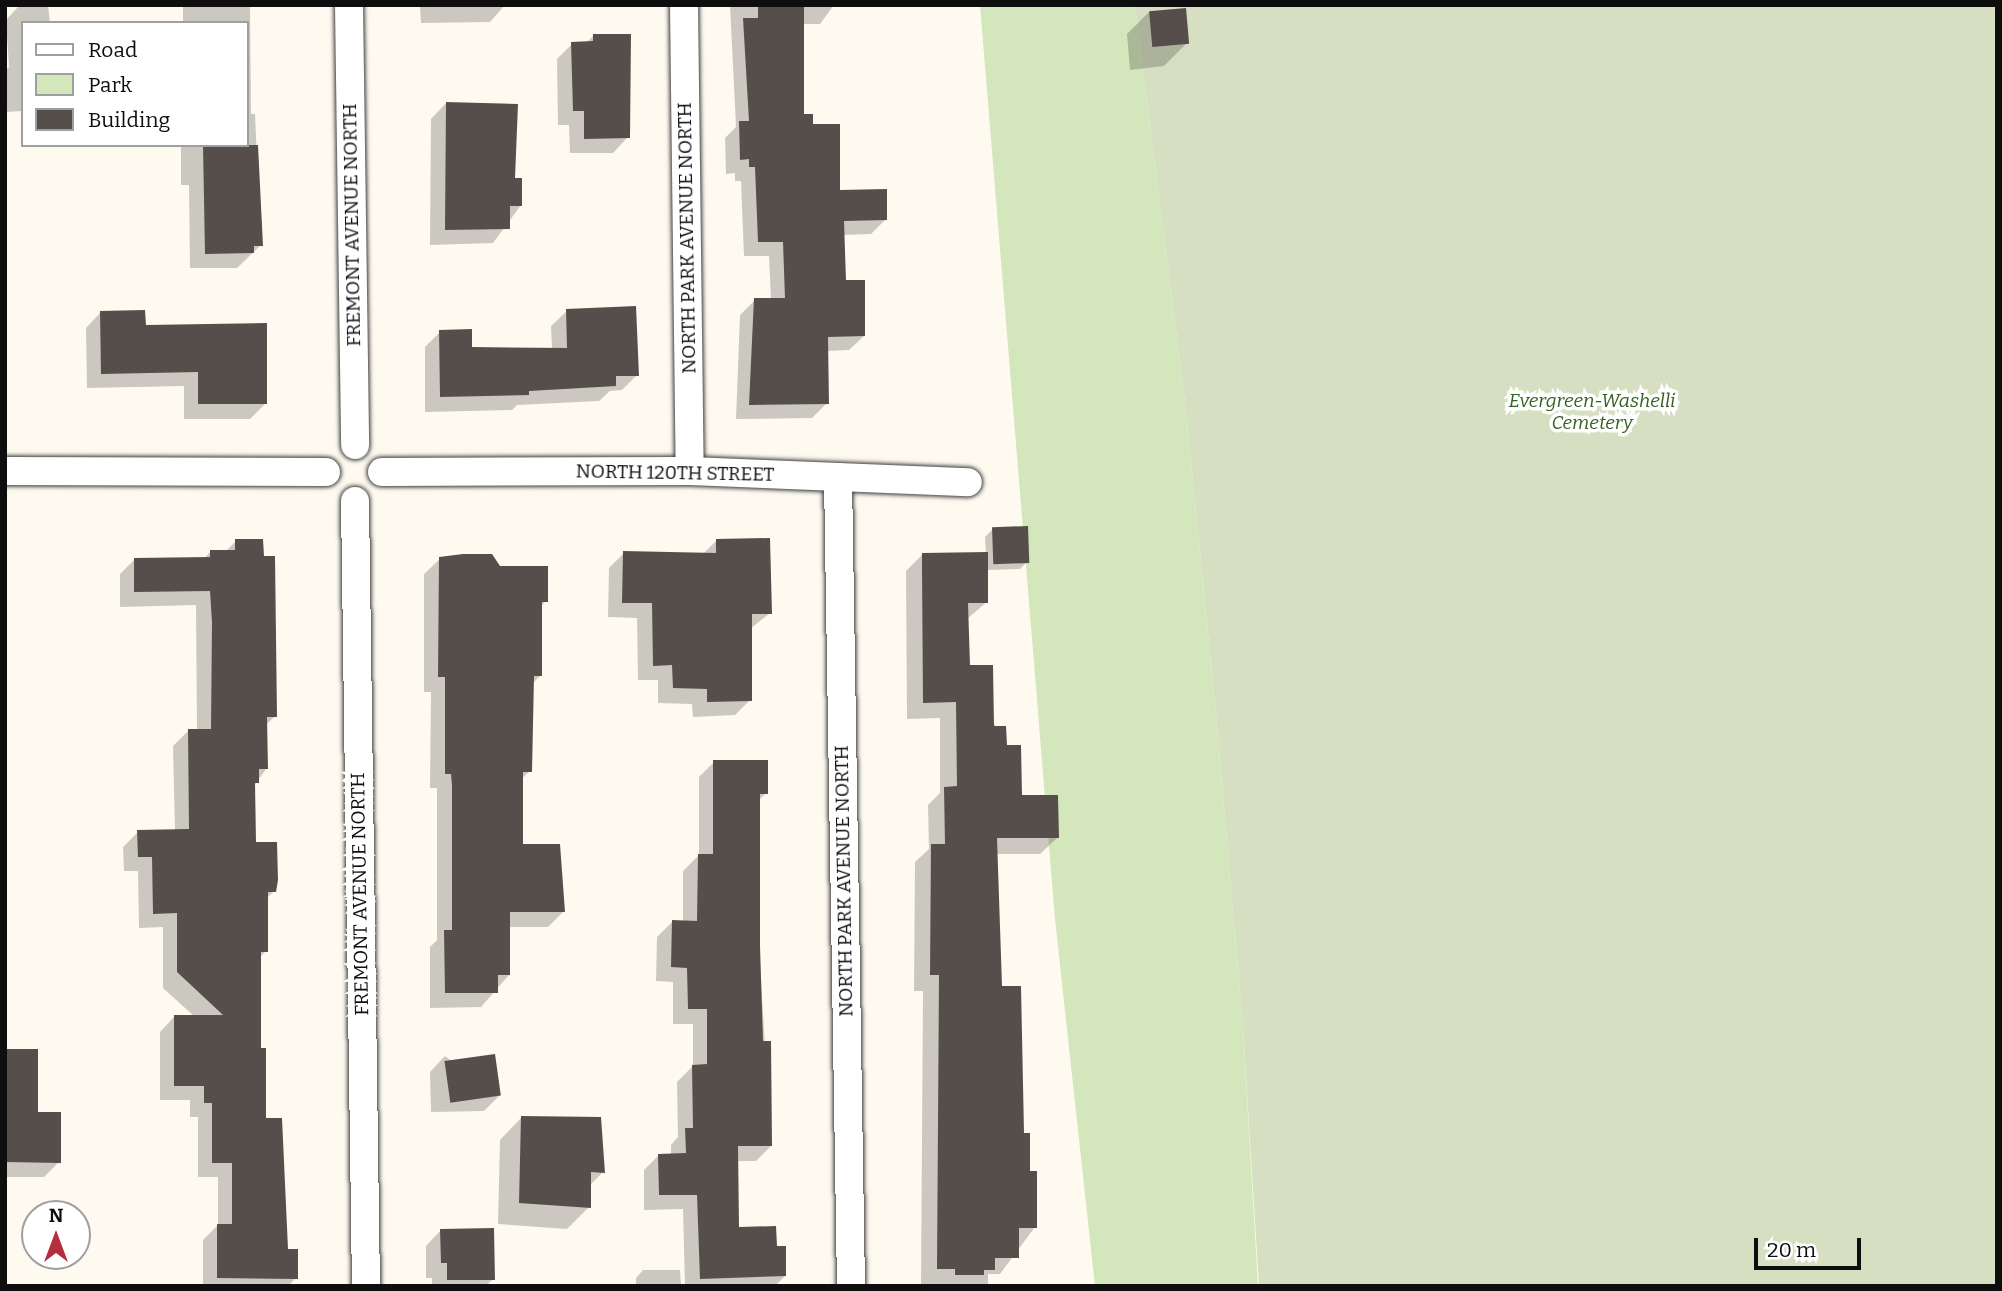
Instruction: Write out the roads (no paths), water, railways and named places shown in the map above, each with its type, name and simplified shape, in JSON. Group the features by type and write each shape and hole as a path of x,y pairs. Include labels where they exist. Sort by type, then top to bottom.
{"street":[{"name":"FREMONT AVENUE NORTH","path":"349,5 355,445"},
{"name":"NORTH PARK AVENUE NORTH","path":"684,5 690,471"},
{"path":"355,445 377,457 383,472 376,492 355,501 335,494 326,472 335,453 355,445"},
{"path":"5,471 326,472"},
{"name":"NORTH 120TH STREET","path":"383,472 690,471 968,482"},
{"name":"NORTH PARK AVENUE NORTH","path":"838,477 851,1286"},
{"name":"FREMONT AVENUE NORTH","path":"355,501 366,1286"}],"park label":[{"name":"Evergreen-Washelli Cemetery","path":"1592,412"}]}
